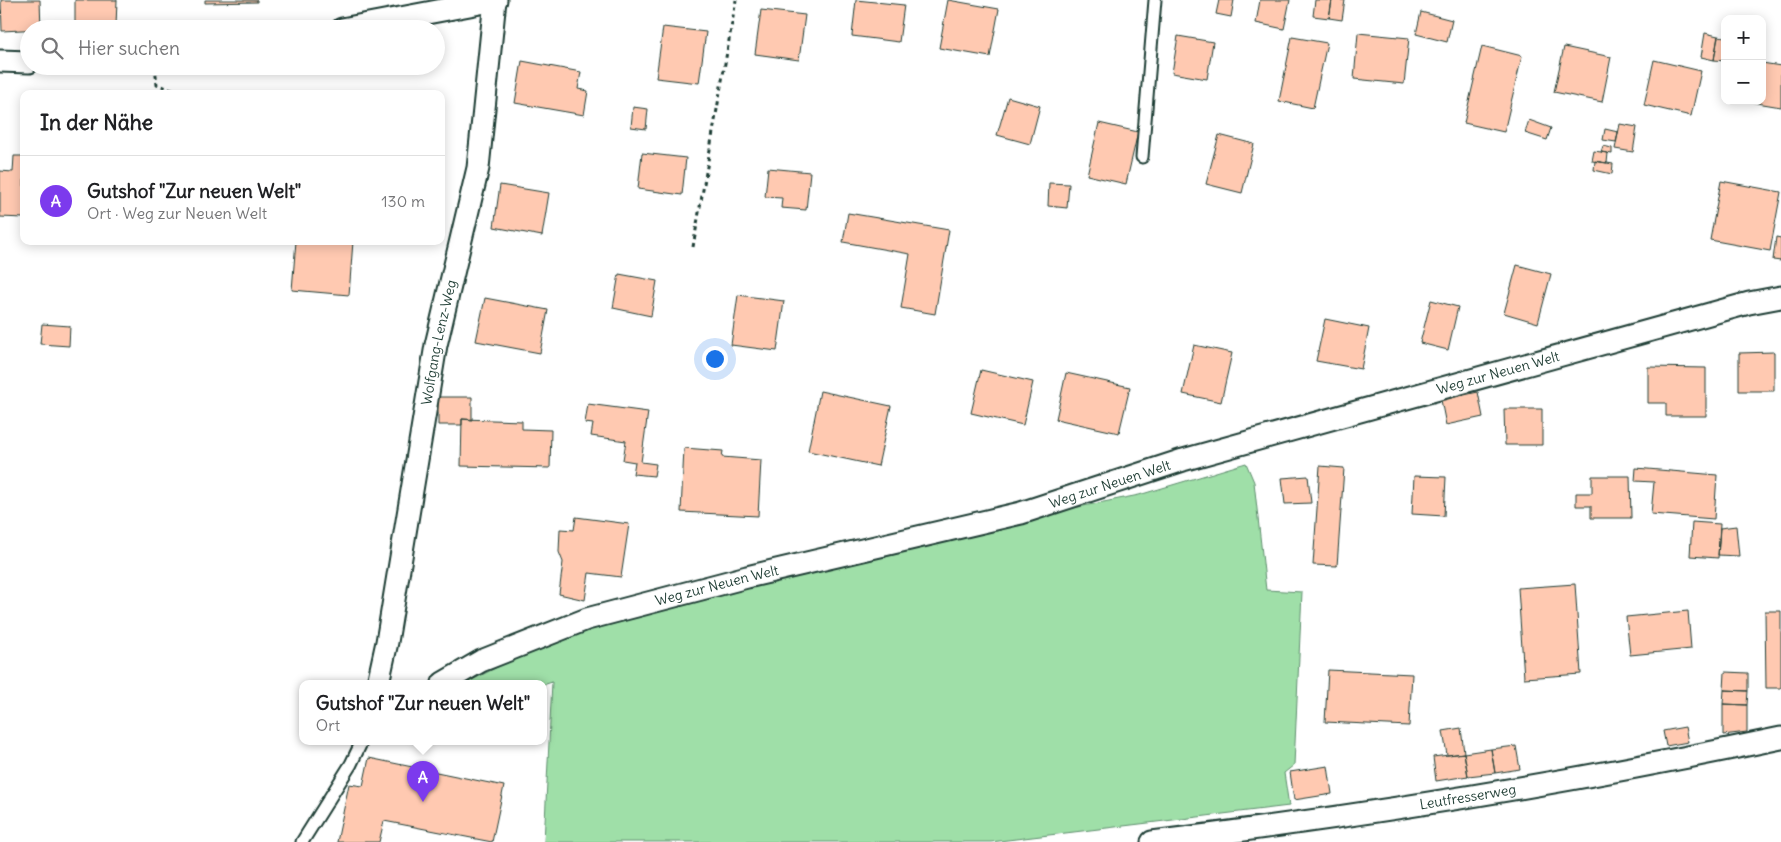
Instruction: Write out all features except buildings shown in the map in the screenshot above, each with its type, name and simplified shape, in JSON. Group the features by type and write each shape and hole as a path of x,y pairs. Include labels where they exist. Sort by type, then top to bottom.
{"street":[{"path":"390,20 496,0"},
{"name":"Wolfgang-Lenz-Weg","path":"379,680 387,642 436,345 478,168 496,0"},
{"path":"0,61 20,62"},
{"name":"Weg zur Neuen Welt","path":"448,680 481,661 587,619 748,577 1021,513 1182,460 1749,303 1781,297"},
{"name":"Leutfresserweg","path":"1152,842 1311,820 1640,768 1781,738"}],"lane":[{"path":"1142,157 1155,0"},
{"path":"302,842 360,745"}],"path":[{"path":"693,247 736,0"},
{"path":"156,75 157,85 175,90"}],"green space":[{"path":"1246,463 1254,482 1266,590 1302,592 1294,765 1284,773 1289,806 991,842 544,842 552,682 547,684 547,680 472,680 541,645 609,620 1048,513 1139,495"}],"place":[{"name":"Gutshof \"Zur neuen Welt\"","path":"423,802"}]}
